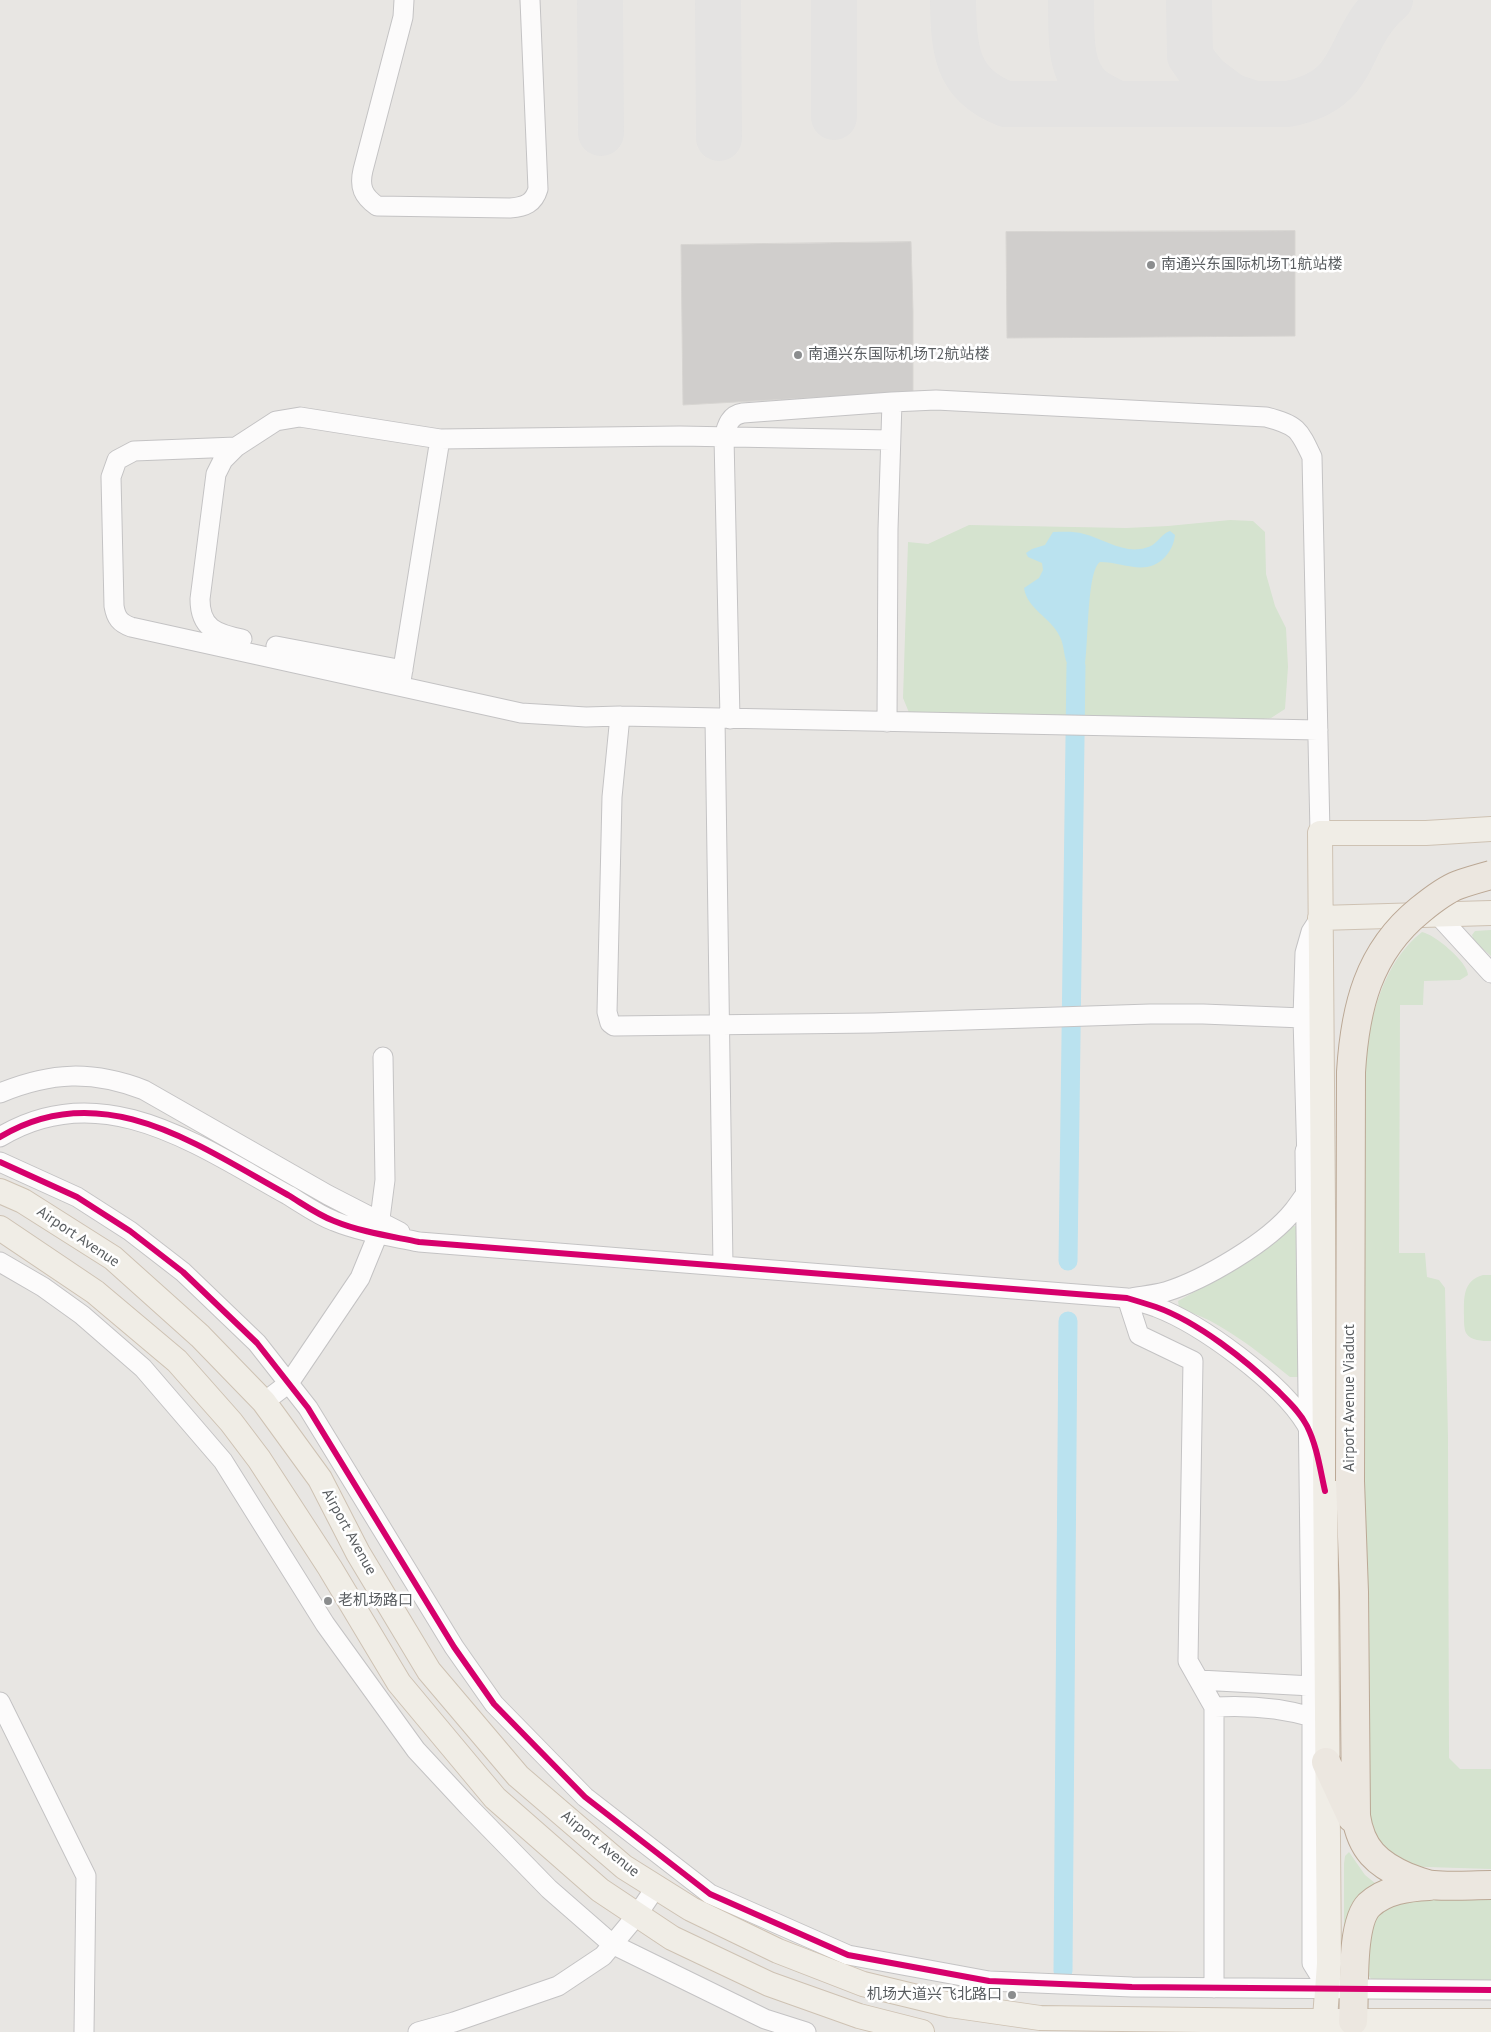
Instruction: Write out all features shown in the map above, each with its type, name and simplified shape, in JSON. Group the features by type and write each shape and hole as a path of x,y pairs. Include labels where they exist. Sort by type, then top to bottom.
{"highway":[{"path":"1457,886 1491,869"},
{"name":"Airport Avenue Viaduct","path":"1491,875 1457,886 1428,904 1405,922 1387,944 1371,971 1361,1001 1353,1035 1351,1072 1350,1481 1354,1592 1356,1816 1358,1831 1369,1852 1376,1860 1424,1884 1491,1885"},
{"path":"1326,1762 1358,1831"},
{"path":"1352,2028 1357,1928 1368,1906 1382,1896 1403,1888 1434,1885"}],"main road":[{"path":"1326,2029 1328,1990 1323,1220 1314,1147 1320,918 1320,833 1426,833 1491,830"},
{"path":"1320,918 1491,913"},
{"name":"Airport Avenue","path":"0,1191 23,1200 114,1258 200,1336 264,1402 320,1479 358,1553 429,1671 518,1776 624,1867 691,1909 778,1951 863,1984 950,2006 1040,2018 1326,2029 1491,2021"},
{"path":"0,1228 95,1292 177,1361 231,1422 259,1459 330,1568 405,1690 495,1798 600,1890 672,1938 769,1984 859,2016 922,2032"},
{"path":"1326,1646 1350,1481"}],"street":[{"path":"404,0 403,17 360,181 362,190 368,199 377,206 510,208 529,204 535,199 538,189 530,0"},
{"path":"724,1266 720,1024 724,436 730,419 736,414 743,412 936,400 1247,415 1288,423 1301,434 1312,457 1320,833"},
{"path":"887,722 892,402"},
{"path":"890,440 724,436 440,439 300,417 276,421 236,447 223,460 216,474 200,610 203,620 212,629 227,636 401,679 521,712 586,717 620,716 1318,730"},
{"path":"401,679 440,439"},
{"path":"236,447 134,451 117,460 112,468 111,477 114,606 119,620 131,627 401,679"},
{"path":"620,716 612,796 607,1018 610,1023 619,1027 874,1023 1113,1015 1203,1014 1303,1018"},
{"path":"1437,914 1491,973"},
{"path":"1320,918 1311,932 1305,953 1303,1018 1314,1147 1308,1190 1312,1963 1328,1990"},
{"path":"264,1402 290,1383 360,1278 379,1228 385,1180 383,1057"},
{"path":"0,1093 43,1079 72,1076 100,1076 124,1082 144,1090 328,1195 379,1228"},
{"path":"0,1137 17,1127 41,1119 67,1114 119,1116 143,1121 187,1140 333,1221 379,1228 419,1242 1127,1298 1157,1307 1184,1321 1229,1348 1263,1376 1290,1404 1309,1430 1315,1445 1325,1491"},
{"path":"0,1162 77,1197 130,1231 183,1272 257,1343 314,1416 454,1647 494,1704 585,1798 710,1894 848,1955 988,1981 1214,1988 1491,1990"},
{"path":"1308,1190 1323,1220"},
{"path":"1127,1298 1164,1292 1196,1280 1229,1262 1267,1235 1294,1211 1308,1190"},
{"path":"0,1262 42,1287 82,1315 143,1368 223,1461 325,1624 416,1750 549,1889 612,1944 766,2020 806,2032"},
{"path":"1127,1298 1139,1335 1193,1361 1188,1662 1214,1707 1214,1988"},
{"path":"1198,1680 1312,1686"},
{"path":"0,1702 86,1876 84,2032"},
{"path":"1214,1707 1247,1705 1268,1707 1312,1717"},
{"path":"418,2032 454,2022 558,1986 603,1956 637,1915 656,1888"}],"green space":[{"path":"1230,520 1253,521 1265,532 1266,574 1275,606 1286,628 1288,667 1285,709 1271,718 1231,723 910,715 903,698 908,542 928,544 969,525 1126,528"},
{"path":"1491,930 1491,956 1474,941 1472,935 1475,931"},
{"path":"1422,932 1450,949 1467,970 1468,975 1460,980 1424,981 1423,1005 1400,1005 1399,1253 1425,1253 1427,1277 1439,1280 1445,1288 1448,1439 1449,1758 1460,1769 1491,1769 1491,1869 1395,1866 1361,1814 1363,1067 1374,1012 1380,994 1397,960 1408,945"},
{"path":"1291,1225 1298,1227 1299,1377 1290,1377 1224,1329 1196,1314 1182,1310 1179,1307 1178,1301 1216,1280"},
{"path":"1483,1275 1491,1275 1491,1341 1480,1341 1471,1338 1466,1333 1464,1327 1464,1304 1468,1286 1476,1278"},
{"path":"1349,1852 1365,1875 1380,1887 1344,1967 1344,1864 1345,1856"},
{"path":"1414,1899 1491,1899 1491,1985 1372,1980 1366,1972 1372,1922 1385,1908"}],"water":[{"path":"1170,531 1175,535 1173,544 1165,557 1158,563 1150,566 1134,567 1100,562 1095,568 1090,595 1086,660 1084,670 1076,673 1066,661 1059,635 1051,623 1034,608 1026,595 1024,588 1039,578 1043,570 1042,563 1028,557 1026,553 1045,545 1053,532 1080,533 1122,548 1137,549 1153,545"}],"building":[{"name":"南通兴东国际机场T1航站楼","path":"1295,231 1295,336 1007,338 1006,232"},
{"name":"南通兴东国际机场T2航站楼","path":"911,242 913,392 683,405 681,245"}],"waterway":[{"path":"1068,1261 1076,665"},
{"path":"1063,1971 1068,1321"}],"taxiway":[{"path":"600,0 601,133"},
{"path":"718,0 719,138"},
{"path":"834,0 834,117"},
{"path":"953,0 957,49 967,75 976,86 989,96 1006,104 1288,104 1312,97 1329,87 1349,62 1375,15 1390,0"},
{"path":"1071,0 1072,47 1078,70 1083,80 1091,89 1118,104"},
{"path":"1189,0 1190,56 1207,78 1231,96 1255,104"}],"cycle path":[{"path":"0,1137 38,1120 76,1113 112,1115 149,1124 185,1139 220,1157 316,1213 334,1221 365,1231 419,1242 1127,1298 1156,1307 1205,1332 1251,1367 1278,1391 1297,1411 1307,1426 1316,1450 1325,1491"},
{"path":"0,1162 77,1197 130,1231 183,1272 257,1343 308,1408 454,1647 494,1704 585,1797 710,1894 848,1955 989,1981 1132,1987 1491,1990"}],"place":[{"name":"南通兴东国际机场T1航站楼","path":"1151,265"},
{"name":"南通兴东国际机场T2航站楼","path":"798,355"},
{"name":"老机场路口","path":"328,1601"},
{"name":"机场大道兴飞北路口","path":"1012,1995"}]}
